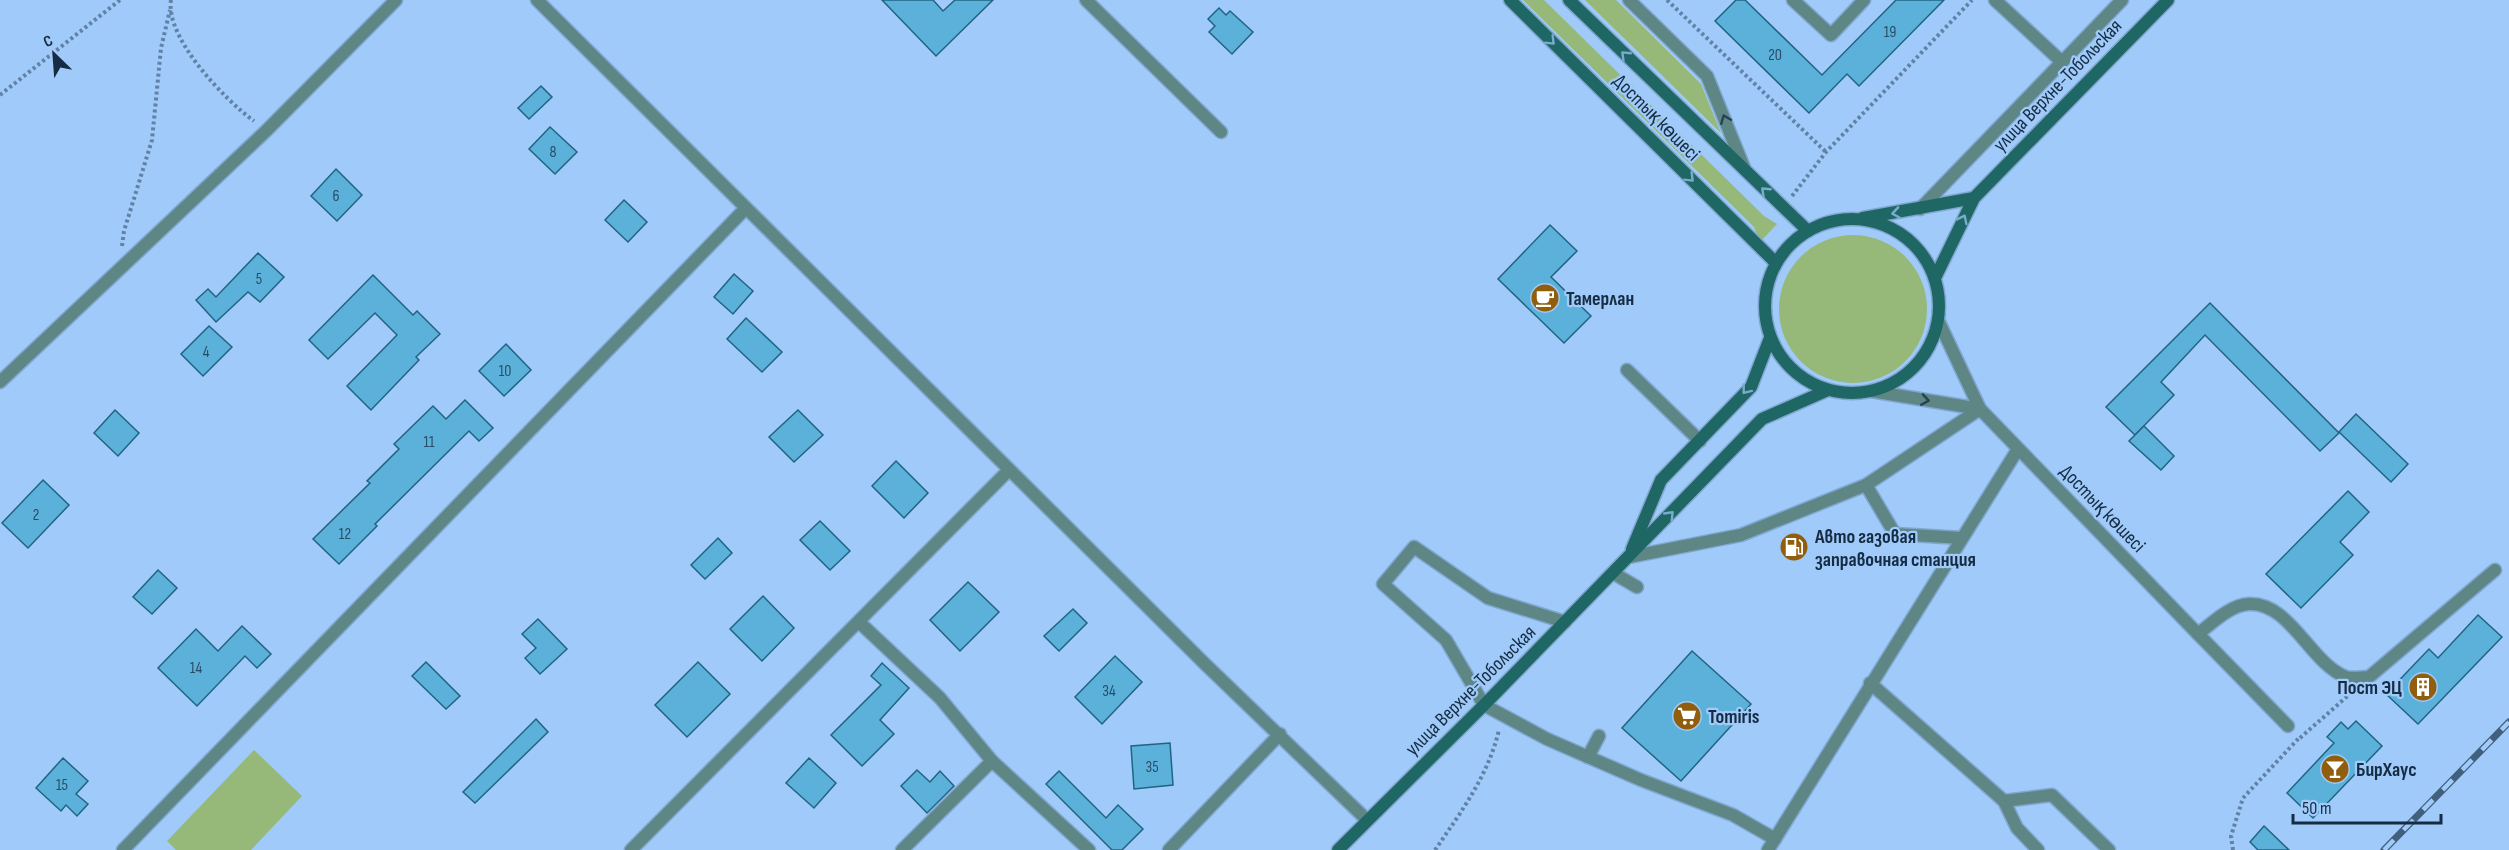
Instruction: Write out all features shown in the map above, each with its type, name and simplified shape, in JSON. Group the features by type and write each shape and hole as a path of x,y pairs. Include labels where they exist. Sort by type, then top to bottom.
{"street":[{"path":"0,382 266,131 396,0"},
{"path":"537,0 1204,663 1367,820"},
{"path":"1086,0 1221,132"},
{"name":"Достық көшесі","path":"1510,0 1776,263"},
{"name":"Достық көшесі","path":"1569,0 1746,174 1808,231"},
{"path":"1629,0 1707,76 1746,174"},
{"path":"1793,0 1831,35 1864,0"},
{"path":"1995,0 2062,62"},
{"path":"1920,209 2122,0"},
{"name":"улица Верхне-Тобольская","path":"1935,278 1974,198 2168,0"},
{"path":"1776,263 1790,245 1808,231 1830,222 1920,209 1974,198"},
{"path":"123,850 745,209"},
{"path":"1855,219 1884,225 1908,239 1923,256 1935,278 1939,299 1938,320"},
{"name":"улица Верхне-Тобольская","path":"1776,263 1768,282 1765,304 1770,338 1790,368 1807,381 1828,390 1870,391 1896,381 1918,363 1931,343 1938,320"},
{"name":"Достық көшесі","path":"1938,320 1980,409 2288,726"},
{"name":"улица Верхне-Тобольская","path":"1629,557 1661,480 1750,387 1770,338"},
{"path":"1627,370 1700,441"},
{"name":"улица Верхне-Тобольская","path":"1338,850 1484,705 1762,419 1828,390"},
{"path":"1870,391 1980,409"},
{"path":"1629,557 1741,535 1866,485 1980,409"},
{"path":"1768,850 2018,449"},
{"path":"631,850 1009,470"},
{"path":"1866,485 1895,534 1962,538"},
{"path":"1565,622 1488,598 1414,547 1383,584 1446,640 1484,705 1547,739 1641,780 1733,815 1775,839"},
{"path":"2198,634 2223,614 2248,604 2270,607 2334,671 2349,678 2369,677 2495,570"},
{"path":"1613,573 1636,587"},
{"path":"859,622 940,698 992,761 1089,850"},
{"path":"1870,683 2004,801 2017,828 2038,850"},
{"path":"1169,850 1280,734"},
{"path":"1588,757 1599,736"},
{"path":"902,850 992,761"},
{"path":"2004,801 2052,795 2109,850"}],"path":[{"path":"0,95 120,0"},
{"path":"119,269 124,231 152,140 161,48 171,0"},
{"path":"1667,0 1826,152"},
{"path":"1783,208 1826,152 1972,0"},
{"path":"170,9 185,47 203,71 229,103 266,131"},
{"path":"2233,850 2232,836 2243,798 2300,739 2369,677"},
{"path":"1435,850 1476,790 1494,752 1503,714"},
{"path":"2288,726 2300,739"}],"green space":[{"path":"1523,0 1544,0 1764,216 1777,224 1760,242 1754,227"},
{"path":"1585,0 1616,0 1701,84 1721,133"},
{"path":"1853,235 1881,241 1905,257 1921,281 1927,309 1921,337 1905,361 1881,377 1853,383 1825,377 1801,361 1785,337 1779,309 1785,281 1801,257 1825,241"},
{"path":"254,750 302,796 251,850 176,850 167,841"}],"building":[{"path":"882,0 933,0 943,11 955,0 993,0 936,56"},
{"path":"1736,0 1745,0 1822,75 1896,0 1944,0 1859,86 1847,74 1809,113 1715,21"},
{"path":"1219,8 1226,15 1230,11 1253,32 1232,54 1209,32 1215,26 1208,19"},
{"path":"541,86 552,97 529,119 518,108"},
{"path":"550,127 577,152 555,174 529,149"},
{"path":"336,169 362,195 337,221 311,196"},
{"path":"624,200 647,222 628,242 605,220"},
{"name":"Тамерлан","path":"1550,225 1577,251 1551,277 1591,316 1564,343 1498,279"},
{"path":"258,253 284,277 260,302 248,292 216,322 196,300 208,289 216,297"},
{"path":"734,274 753,291 733,314 714,297"},
{"path":"373,275 413,315 417,311 440,334 416,357 419,360 371,410 347,386 397,335 375,313 328,359 309,340"},
{"path":"2210,303 2339,433 2320,451 2205,335 2161,382 2174,395 2135,435 2106,407"},
{"path":"746,318 782,352 762,372 727,339"},
{"path":"209,326 232,347 203,376 181,354"},
{"path":"506,344 531,370 504,396 479,371"},
{"path":"465,400 493,428 479,441 469,431 375,524 377,526 339,564 313,539 370,483 367,481 399,449 394,444 433,406 446,419"},
{"path":"115,410 139,433 118,456 94,433"},
{"path":"798,410 823,435 794,462 769,437"},
{"path":"2356,414 2408,464 2391,482 2339,432"},
{"path":"2144,426 2174,456 2161,470 2129,441"},
{"path":"896,461 928,493 904,518 872,486"},
{"path":"43,480 69,505 28,548 2,523"},
{"path":"2348,491 2369,512 2340,542 2353,555 2301,608 2266,574"},
{"path":"820,521 850,551 830,570 800,540"},
{"path":"718,538 732,553 705,579 691,565"},
{"path":"158,570 177,588 152,614 133,597"},
{"path":"968,582 999,612 960,651 930,620"},
{"path":"763,596 794,628 762,661 730,629"},
{"path":"1073,609 1087,623 1059,651 1044,636"},
{"path":"2478,615 2502,637 2418,724 2386,694 2429,649 2438,658"},
{"path":"538,619 567,649 540,674 525,658 536,648 522,634"},
{"path":"242,626 271,654 257,668 245,656 197,706 158,668 196,629 218,651"},
{"name":"Tomiris","path":"1692,651 1751,704 1681,781 1622,728"},
{"path":"1115,656 1142,682 1102,724 1075,697"},
{"path":"426,662 460,696 446,709 412,676"},
{"path":"698,662 730,694 687,737 655,705"},
{"path":"882,663 909,688 880,720 894,734 862,766 831,735 881,685 871,676"},
{"path":"536,719 548,732 475,803 463,792"},
{"name":"БирХаус","path":"2356,721 2382,746 2313,818 2287,793 2334,743 2327,737 2341,722 2348,729"},
{"path":"1170,743 1173,785 1134,789 1131,746"},
{"path":"63,758 88,781 76,794 88,804 77,816 66,805 61,811 36,788"},
{"path":"809,758 836,783 814,808 786,783"},
{"path":"917,770 930,782 940,771 954,786 927,813 901,786"},
{"path":"1059,771 1106,818 1118,805 1143,829 1122,850 1112,850 1046,784"},
{"path":"2264,826 2289,850 2258,850 2250,842"}],"railway":[{"path":"2384,850 2509,722"}],"place":[{"name":"Тамерлан","path":"1545,298"},
{"name":"Авто газовая заправочная станция","path":"1794,547"},
{"name":"Пост ЭЦ","path":"2423,687"},
{"name":"Tomiris","path":"1687,716"},
{"name":"БирХаус","path":"2335,769"}]}
